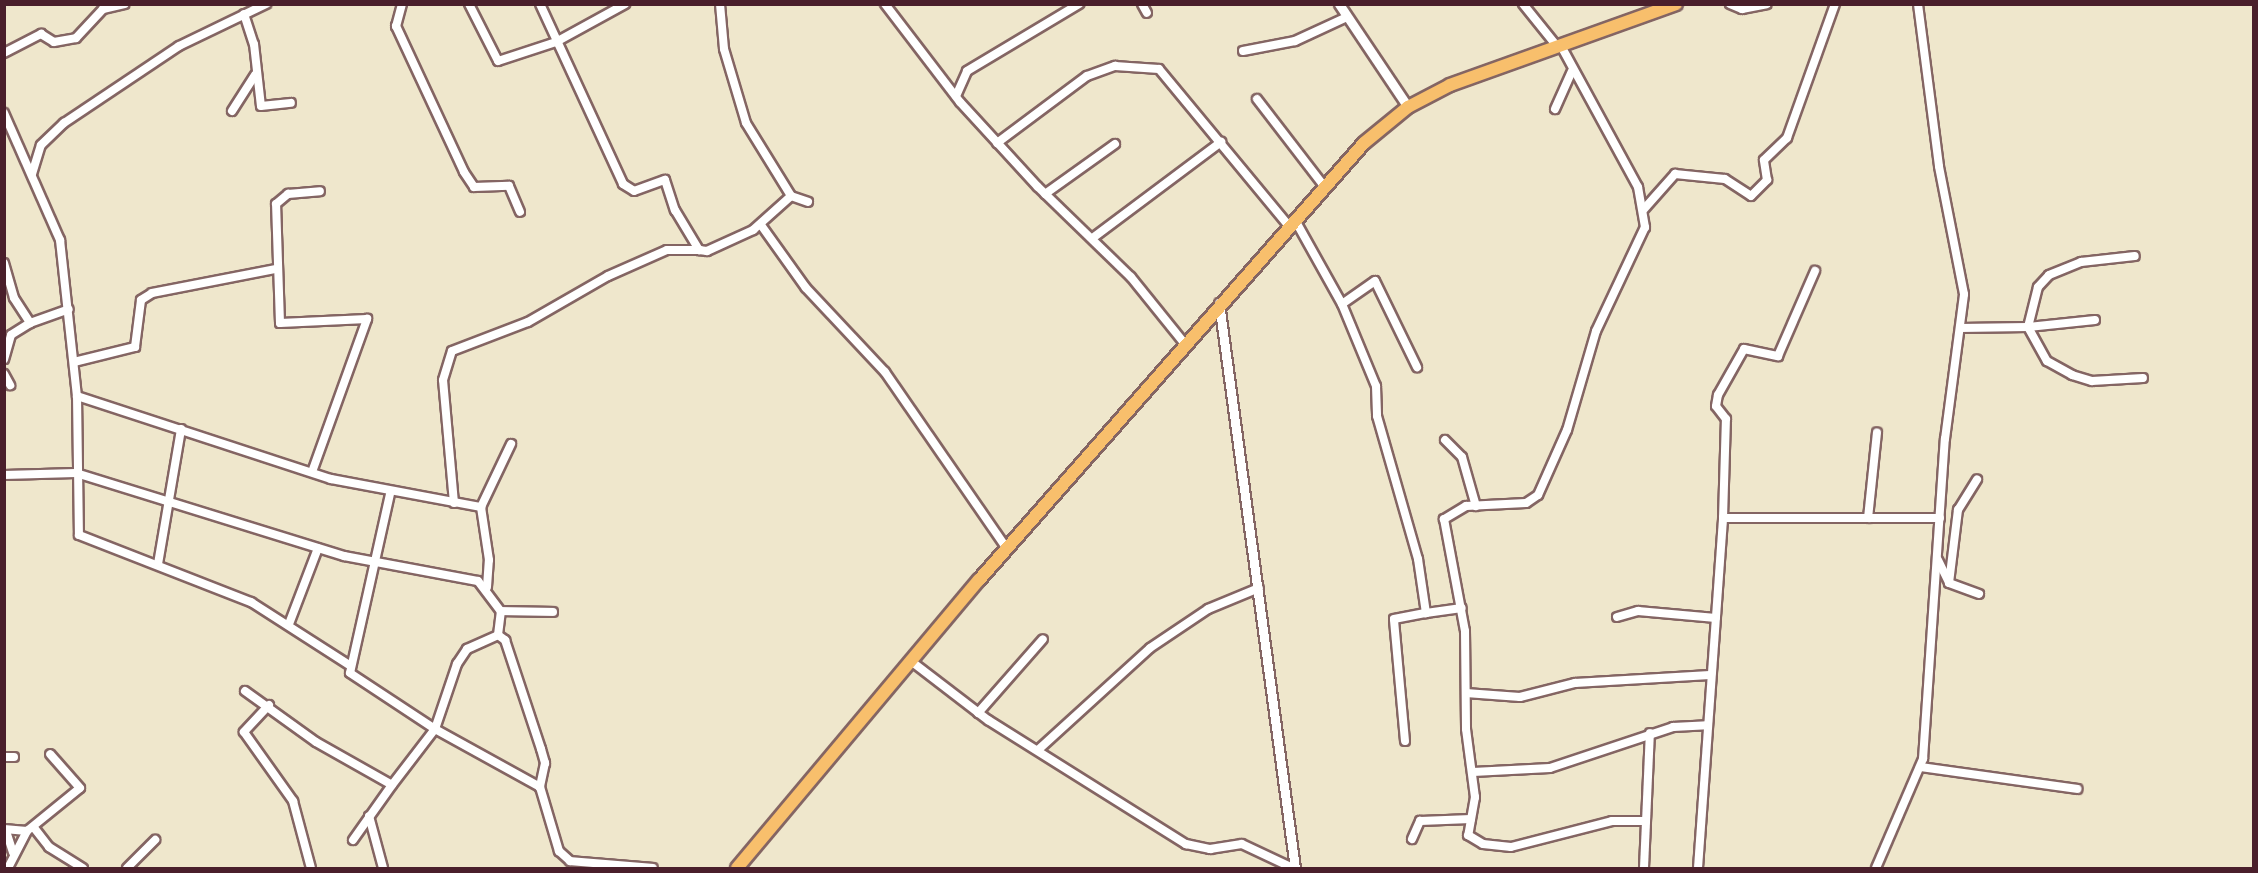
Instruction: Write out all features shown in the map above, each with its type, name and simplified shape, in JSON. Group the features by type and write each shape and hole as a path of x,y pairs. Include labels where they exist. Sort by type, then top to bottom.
{"highway":[{"path":"737,868 1184,343 1364,143 1408,107 1450,85 1676,4"}],"street":[{"path":"4,52 41,34 54,42 76,38 103,9 124,4"},
{"path":"32,174 41,145 64,123 179,46 266,4"},
{"path":"402,4 396,26 464,172 474,187 509,186 520,212"},
{"path":"468,4 498,62 556,42 625,4"},
{"path":"540,4 623,184 634,191 665,180 675,210 700,250"},
{"path":"720,4 724,49 746,123 790,196 808,202"},
{"path":"956,96 967,71 1079,4"},
{"path":"1142,4 1147,13"},
{"path":"1523,4 1558,45 1638,187 1644,209 1645,227 1591,343 1549,477 1526,503 1476,506 1444,519 1462,608 1473,772 1467,823 1472,840 1512,847 1612,821 1646,821"},
{"path":"1730,4 1742,9 1767,4"},
{"path":"1644,209 1675,174 1725,179 1750,196 1767,180 1764,160 1787,138 1835,4"},
{"path":"1876,868 1921,766 1940,518 1960,328 1963,274 1939,166 1918,4"},
{"path":"888,5 956,96 997,143 1045,194 1094,237 1184,343"},
{"path":"1340,5 1408,107"},
{"path":"244,14 254,44 255,75 261,106 291,103"},
{"path":"1243,51 1295,41 1347,17"},
{"path":"997,143 1087,76 1131,65 1159,69 1291,222 1342,304 1376,386 1377,416 1418,559 1426,613"},
{"path":"1555,109 1572,70"},
{"path":"232,111 255,75"},
{"path":"1257,99 1324,186"},
{"path":"4,113 58,232 69,309 77,396 76,473 79,535 202,578 289,624 349,665"},
{"path":"1094,237 1221,142"},
{"path":"1045,194 1115,144"},
{"path":"312,472 367,319 280,322 275,269 276,204 288,194 320,191"},
{"path":"454,502 443,380 452,351 539,316 650,258 677,249 700,250 721,246 761,225 790,196"},
{"path":"761,225 806,288 885,372 1007,549"},
{"path":"2134,256 2081,262 2049,274 2038,287 2028,327 2047,361 2072,375 2092,381 2143,378"},
{"path":"4,263 21,315 30,323"},
{"path":"74,362 135,347 141,300 152,294 275,269"},
{"path":"1698,868 1723,518 1726,419 1716,406 1718,395 1744,349 1778,356 1815,271"},
{"path":"1342,304 1375,281 1417,367"},
{"path":"1219,303 1259,588 1294,868"},
{"path":"4,359 8,338 30,323 69,309"},
{"path":"1960,328 2028,327 2095,320"},
{"path":"4,374 10,385"},
{"path":"77,396 312,472 390,494 481,507"},
{"path":"158,564 181,429"},
{"path":"1868,518 1877,432"},
{"path":"1445,440 1462,457 1476,506"},
{"path":"486,587 489,560 481,507 511,444"},
{"path":"4,475 76,473 169,499 318,548 374,562 461,577 486,587 501,611 498,635"},
{"path":"1949,583 1958,510 1977,480"},
{"path":"390,494 349,665 350,673 435,729 540,787"},
{"path":"1723,518 1940,518"},
{"path":"289,624 318,548"},
{"path":"1937,558 1949,583 1979,594"},
{"path":"1038,750 1150,648 1208,609 1259,588"},
{"path":"1405,741 1394,619 1462,608"},
{"path":"501,611 553,612"},
{"path":"1617,617 1638,611 1716,618"},
{"path":"353,840 435,729 444,693 463,653 498,635"},
{"path":"498,635 505,640 542,749 545,763 540,787 563,858 653,868"},
{"path":"978,713 1043,639"},
{"path":"911,661 978,713 1186,844 1210,849 1242,844 1294,868"},
{"path":"1466,693 1520,696 1575,683 1710,675"},
{"path":"245,691 269,705 316,742 392,785"},
{"path":"269,705 244,732 293,801 311,868"},
{"path":"1473,772 1550,768 1650,733 1707,725"},
{"path":"1644,868 1650,733"},
{"path":"8,868 13,854 31,830 81,784 50,754"},
{"path":"4,757 14,758"},
{"path":"1921,766 2077,789"},
{"path":"369,816 383,868"},
{"path":"1412,840 1420,821 1467,823"},
{"path":"13,854 5,830 31,830 49,847 82,868"},
{"path":"127,868 155,840"}]}
